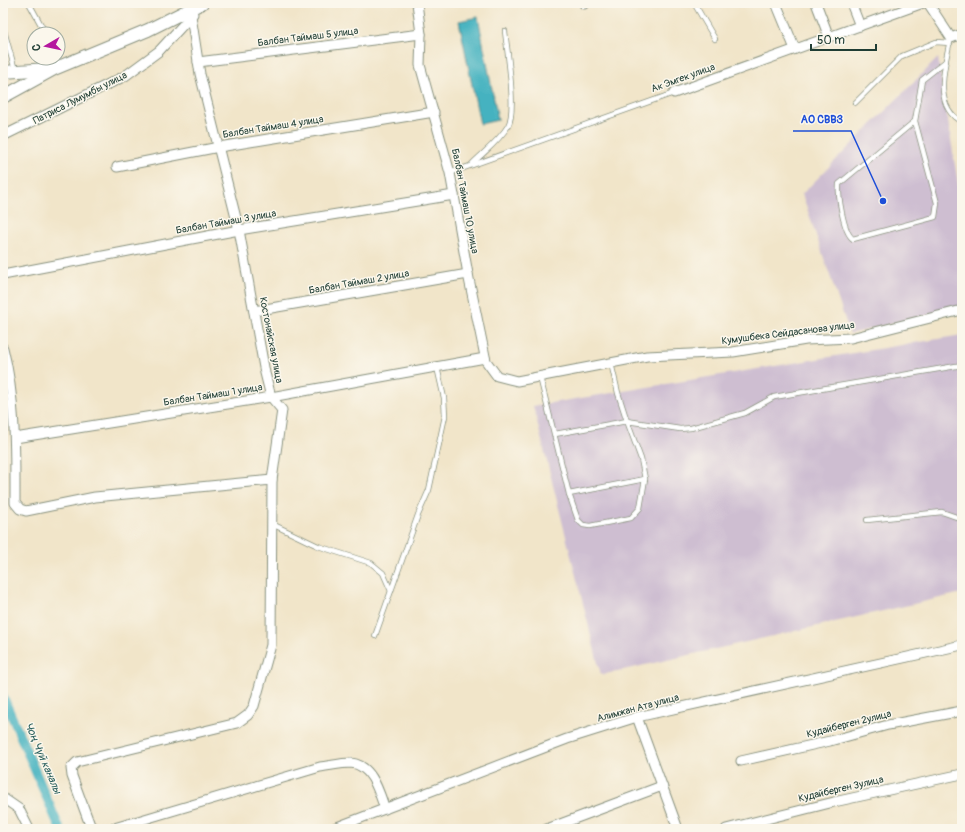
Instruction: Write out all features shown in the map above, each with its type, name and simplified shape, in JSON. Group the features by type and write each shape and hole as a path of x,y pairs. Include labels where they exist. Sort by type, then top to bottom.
{"street":[{"name":"Балбан Таймаш 10 улица","path":"416,3 421,34 420,65 450,173 485,358 497,376"},
{"path":"776,3 795,49"},
{"path":"816,3 829,37"},
{"path":"851,3 860,26"},
{"name":"Ак Эмгек улица","path":"674,93 923,3"},
{"path":"928,3 950,41 962,34"},
{"path":"66,62 148,30 201,4"},
{"name":"Патриса Лумумбы улица","path":"3,136 125,76 159,51 201,4"},
{"name":"Костонайская улица","path":"95,829 90,825 72,776 71,768 77,762 237,723 248,715 254,706 265,669 270,645 272,480 282,410 271,397 239,230 198,62 191,16"},
{"name":"Балбан Таймаш 5 улица","path":"198,62 421,34"},
{"path":"3,72 16,72 53,66"},
{"path":"3,97 57,66"},
{"name":"Балбан Таймаш 4 улица","path":"117,167 218,148 434,112"},
{"name":"Балбан Таймаш 3 улица","path":"3,275 239,230 454,195"},
{"name":"Балбан Таймаш 2 улица","path":"254,311 468,274"},
{"name":"Кумушбека Сейдасанова улица","path":"497,376 517,381 647,356 733,352 806,340 852,338 962,310"},
{"path":"3,348 8,370 15,438 15,503 20,509 26,511 95,497 272,480"},
{"name":"Балбан Таймаш 1 улица","path":"15,438 271,397 485,358"},
{"name":"Алимжан Ата улица","path":"332,829 567,739 637,718 962,645"},
{"name":"Кудайберген 2улица","path":"741,761 830,741 888,725 962,711"},
{"path":"637,718 678,829"},
{"path":"111,829 320,767 351,763 364,768 376,784 385,808"},
{"name":"Кудайберген 3улица","path":"726,829 834,802 962,774"},
{"path":"547,829 662,786"},
{"path":"3,798 19,808 29,829"}],"lane":[{"path":"29,3 42,26"},
{"path":"694,3 715,40"},
{"path":"3,27 16,72"},
{"path":"471,166 500,138 509,124 512,107 505,31"},
{"path":"855,103 902,56 936,42 950,41 942,83 947,106 954,118 962,122"},
{"path":"915,121 839,184 838,196 848,231 853,239 935,217 937,212 937,203 915,121 922,80 946,61"},
{"name":"Ак Эмгек улица","path":"450,173 674,93"},
{"path":"540,377 569,494 578,520 583,525 590,526 631,518 640,508 645,479 641,459 618,393 611,363"},
{"path":"555,434 627,421 680,429 691,428 745,413 774,397 962,365"},
{"path":"375,636 418,515 429,490 445,416 444,398 438,367"},
{"path":"569,494 645,479"},
{"path":"867,520 942,512 962,520"},
{"path":"272,524 318,546 371,563 383,573 391,591"}],"shaded area":[{"path":"938,58 962,209 962,307 850,334 802,194"},
{"path":"962,335 962,593 601,675 533,406"}],"water":[{"path":"478,17 498,120 480,124 459,21"}],"waterway":[{"name":"Чоң Чүй каналы","path":"3,696 60,829"}],"place":[{"name":"АО СВВЗ","path":"883,201"}]}
